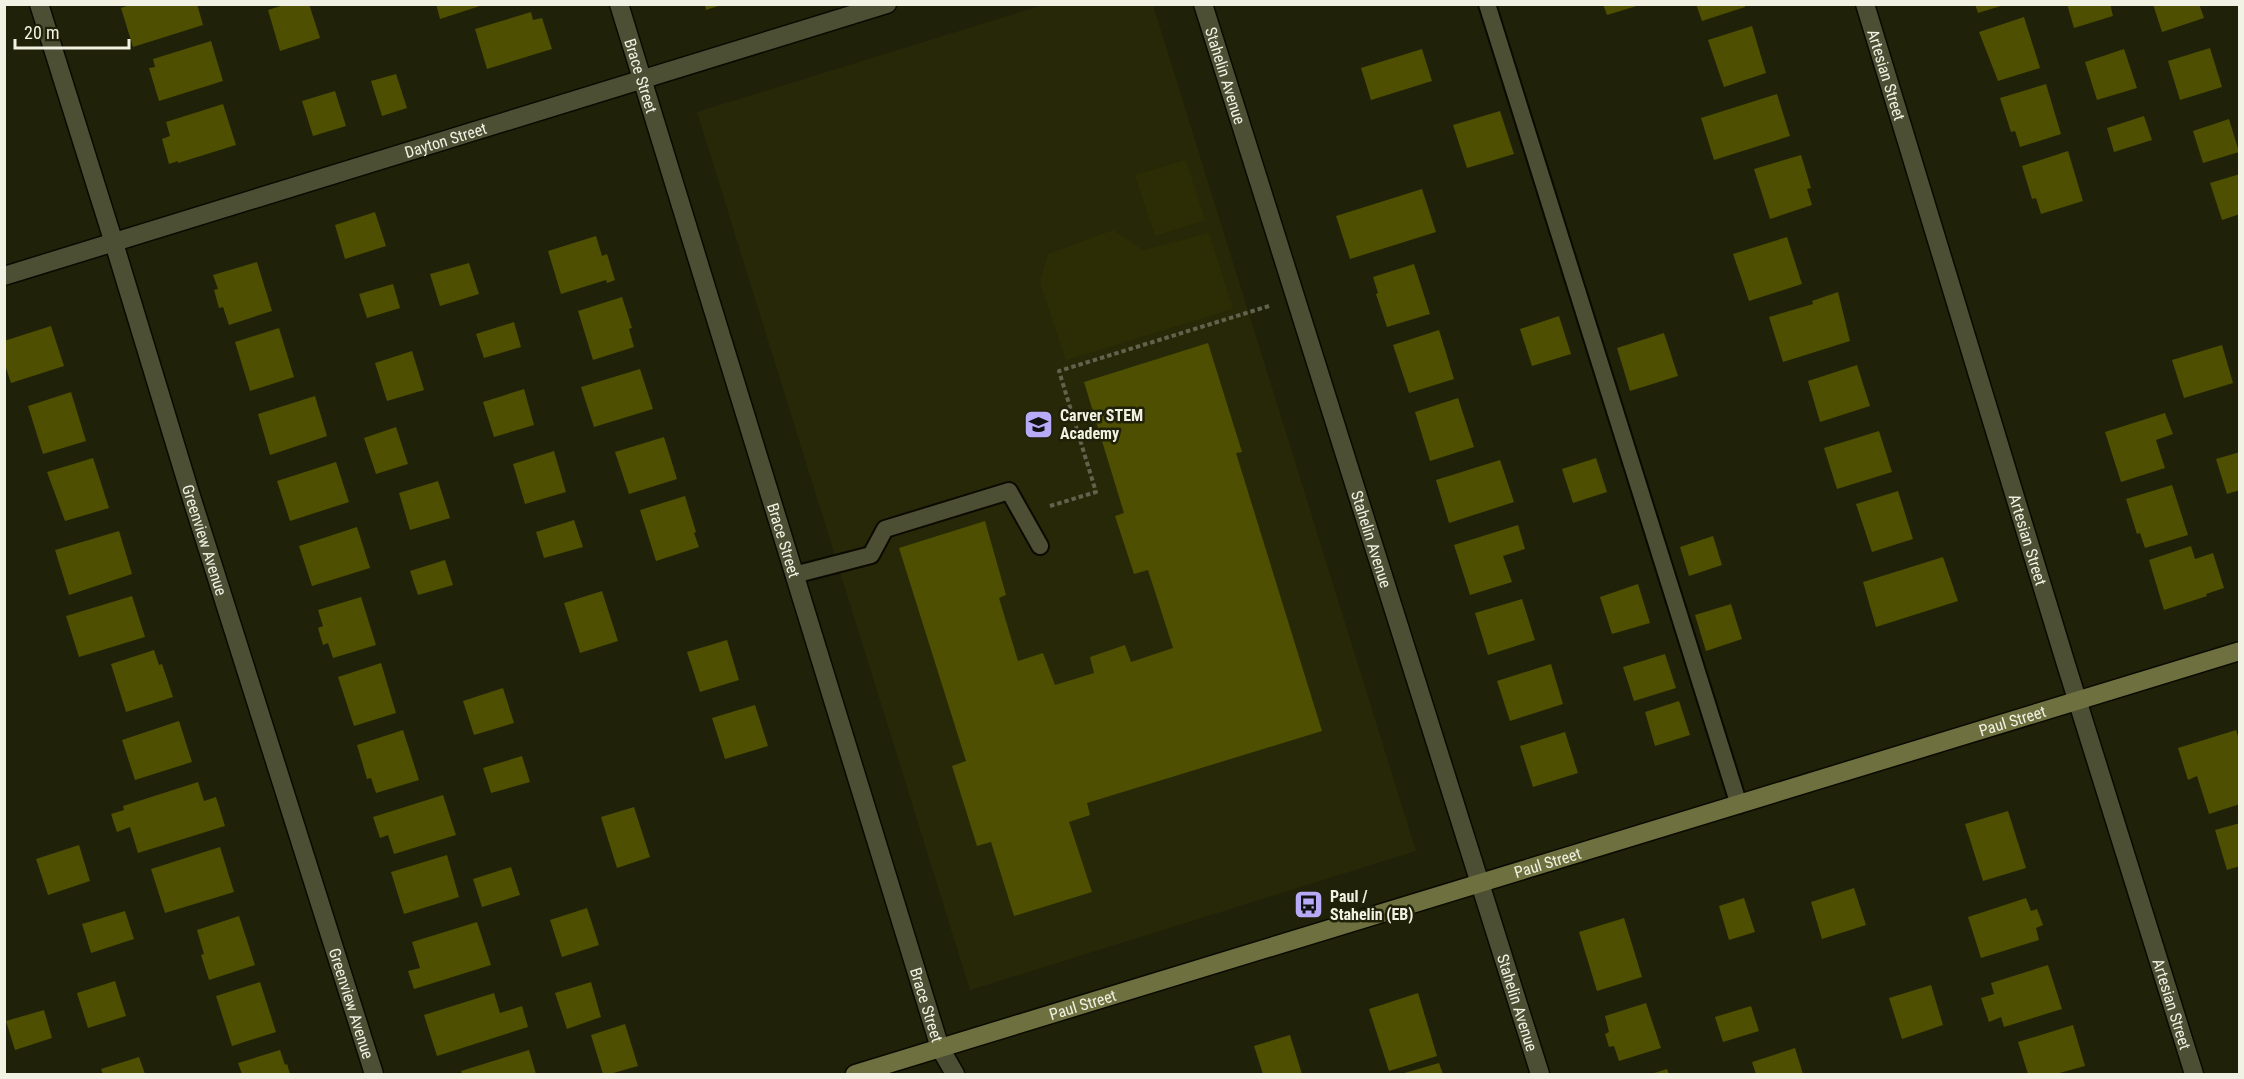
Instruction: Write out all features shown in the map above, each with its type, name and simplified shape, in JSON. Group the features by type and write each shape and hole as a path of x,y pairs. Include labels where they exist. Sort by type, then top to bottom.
{"street":[{"name":"Greenview Avenue","path":"39,4 190,493 374,1074"},
{"name":"Brace Street","path":"619,4 940,1048 955,1074"},
{"name":"Dayton Street","path":"4,276 887,4"},
{"name":"Stahelin Avenue","path":"1203,4 1540,1074"},
{"name":"Artesian Street","path":"1865,4 2194,1074"},
{"name":"Paul Street","path":"855,1074 2240,651"}],"lane":[{"path":"1487,4 1739,805"},
{"path":"794,575 871,555 885,529 1009,490 1040,546"}],"path":[{"path":"1023,515 1096,492 1059,371 1296,298"}],"shaded area":[{"name":"Carver STEM Academy","path":"1043,5 1153,5 1416,851 970,990 697,112"},
{"path":"1186,160 1205,220 1155,236 1135,175"},
{"path":"1113,230 1143,250 1209,233 1233,309 1066,360 1040,282 1048,254"}],"building":[{"path":"132,4 197,4 203,25 133,47 121,8"},
{"path":"287,4 309,4 320,38 280,51 268,10"},
{"path":"436,4 483,4 483,5 440,19"},
{"path":"705,4 721,4 721,5 706,10"},
{"path":"1603,4 1640,4 1640,5 1607,15"},
{"path":"1696,4 1744,4 1745,7 1702,21"},
{"path":"1975,4 2004,4 2004,5 1978,13"},
{"path":"2067,4 2110,4 2113,16 2074,28"},
{"path":"2153,4 2199,4 2204,18 2162,32"},
{"path":"531,12 533,20 542,18 552,49 487,69 475,29"},
{"path":"2024,17 2040,68 1998,81 1979,32"},
{"path":"1752,26 1766,73 1724,87 1708,40"},
{"path":"211,41 223,81 159,101 149,68 155,67 153,59"},
{"path":"2210,48 2222,87 2180,100 2168,61"},
{"path":"1422,49 1432,81 1371,100 1361,68"},
{"path":"2124,49 2137,88 2097,100 2085,62"},
{"path":"396,74 407,108 382,116 371,81"},
{"path":"2046,84 2061,134 2020,147 2015,131 2011,132 2000,98"},
{"path":"335,91 346,126 313,136 302,101"},
{"path":"1777,94 1790,136 1714,160 1701,118"},
{"path":"223,104 236,145 169,164 162,139 170,136 166,122"},
{"path":"1500,111 1514,154 1467,168 1453,125"},
{"path":"2144,116 2152,140 2114,152 2107,128"},
{"path":"2229,119 2239,152 2203,163 2193,131"},
{"path":"2068,151 2083,201 2041,214 2036,198 2032,199 2022,166"},
{"path":"1801,155 1811,188 1807,189 1812,205 1770,219 1754,169"},
{"path":"2240,174 2240,214 2222,220 2210,183"},
{"path":"1422,189 1436,232 1350,259 1336,216"},
{"path":"375,212 386,246 345,259 335,225"},
{"path":"596,236 602,256 607,254 615,280 607,283 606,280 561,294 548,251"},
{"path":"1787,237 1802,284 1749,301 1733,254"},
{"path":"257,262 272,311 229,325 223,307 219,308 214,290 218,289 213,275"},
{"path":"469,263 479,294 440,306 430,274"},
{"path":"1414,264 1430,314 1387,327 1373,277"},
{"path":"393,284 400,308 367,318 359,294"},
{"path":"1838,292 1850,341 1783,362 1769,317 1813,304 1812,301"},
{"path":"622,297 632,328 629,329 634,347 593,360 578,311"},
{"path":"1559,316 1571,354 1532,366 1520,329"},
{"path":"514,322 521,347 484,358 476,334"},
{"path":"51,326 64,366 11,383 4,362 4,341"},
{"path":"279,328 294,377 250,391 235,342"},
{"path":"1439,330 1454,379 1409,393 1393,345"},
{"path":"1664,333 1678,376 1630,391 1617,348"},
{"path":"1208,343 1242,452 1236,453 1322,731 1087,803 1090,815 1069,822 1092,892 1014,916 991,842 977,846 952,766 966,761 899,548 985,521 1006,595 999,598 1018,661 1043,653 1055,685 1094,673 1090,657 1125,645 1131,662 1173,648 1148,570 1134,574 1115,516 1124,513 1084,382"},
{"path":"2222,345 2233,383 2184,398 2172,360"},
{"path":"412,351 424,390 387,401 375,363"},
{"path":"1857,365 1870,406 1820,422 1808,381"},
{"path":"640,369 653,409 594,427 581,387"},
{"path":"524,389 534,425 494,437 483,402"},
{"path":"71,392 86,441 43,454 28,406"},
{"path":"315,396 327,436 270,455 258,414"},
{"path":"1458,398 1474,447 1430,461 1415,412"},
{"path":"2165,413 2173,434 2156,440 2165,468 2121,482 2105,432"},
{"path":"396,427 408,464 376,474 364,438"},
{"path":"1879,431 1892,472 1837,489 1824,448"},
{"path":"664,437 677,479 629,494 615,452"},
{"path":"554,451 566,492 525,504 513,464"},
{"path":"2240,452 2240,490 2227,494 2216,459"},
{"path":"93,458 109,508 65,521 47,472"},
{"path":"1596,458 1607,492 1573,503 1562,469"},
{"path":"1500,460 1514,502 1449,523 1436,480"},
{"path":"336,462 349,502 290,521 277,481"},
{"path":"438,481 450,518 410,530 399,493"},
{"path":"2172,485 2188,535 2145,548 2140,533 2137,534 2126,499"},
{"path":"1898,491 1913,539 1872,552 1856,504"},
{"path":"685,496 699,547 656,561 640,510"},
{"path":"574,520 583,547 544,558 536,532"},
{"path":"1518,525 1525,549 1503,556 1512,582 1470,595 1454,545"},
{"path":"357,527 370,568 312,586 299,546"},
{"path":"119,531 132,574 69,595 55,550"},
{"path":"1713,536 1722,565 1689,576 1680,547"},
{"path":"2191,546 2195,559 2213,553 2224,588 2164,610 2149,560"},
{"path":"1943,557 1958,601 1876,627 1863,582"},
{"path":"445,560 453,585 418,595 410,571"},
{"path":"1638,584 1650,623 1612,634 1600,597"},
{"path":"602,591 618,641 580,653 564,603"},
{"path":"132,596 145,637 79,657 66,616"},
{"path":"361,597 376,645 333,658 328,643 323,645 318,628 323,626 318,610"},
{"path":"1522,599 1535,640 1488,655 1475,613"},
{"path":"1731,604 1742,639 1706,651 1695,615"},
{"path":"727,640 739,680 700,692 687,652"},
{"path":"154,650 159,665 162,664 173,697 126,712 111,664"},
{"path":"1665,654 1676,688 1634,701 1623,667"},
{"path":"381,663 396,713 354,726 338,677"},
{"path":"1551,664 1563,704 1510,721 1497,681"},
{"path":"503,688 514,723 474,735 463,701"},
{"path":"1679,701 1690,735 1655,746 1645,712"},
{"path":"755,705 768,746 725,759 712,718"},
{"path":"179,721 192,762 135,780 122,740"},
{"path":"403,730 419,780 376,793 371,778 367,779 357,745"},
{"path":"2236,730 2240,742 2240,804 2209,814 2197,776 2188,780 2178,748"},
{"path":"1565,732 1578,773 1533,787 1520,746"},
{"path":"522,756 530,782 491,793 483,768"},
{"path":"198,782 204,801 216,797 225,826 138,853 130,827 117,832 111,814 124,810 123,806"},
{"path":"443,795 456,835 394,854 388,835 380,838 373,817"},
{"path":"634,807 650,857 617,868 601,817"},
{"path":"2008,811 2026,868 1983,881 1965,824"},
{"path":"2240,823 2240,866 2227,870 2215,830"},
{"path":"79,845 90,881 48,895 36,859"},
{"path":"220,847 234,892 165,913 151,869"},
{"path":"447,855 459,897 404,914 391,872"},
{"path":"511,867 520,895 482,907 473,879"},
{"path":"1854,888 1866,925 1822,939 1811,902"},
{"path":"1744,898 1755,932 1729,940 1719,906"},
{"path":"2026,898 2031,911 2037,909 2043,925 2036,928 2039,940 1981,958 1968,917"},
{"path":"587,908 599,945 562,957 550,920"},
{"path":"125,911 134,939 91,953 82,924"},
{"path":"239,916 255,965 209,980 201,955 204,954 197,930"},
{"path":"1624,918 1642,977 1597,991 1579,932"},
{"path":"477,922 491,965 414,989 408,971 420,968 412,942"},
{"path":"2048,965 2062,1009 2004,1027 2001,1017 1989,1022 1981,998 1994,994 1991,983"},
{"path":"115,981 126,1016 88,1028 77,993"},
{"path":"260,982 276,1032 232,1046 216,996"},
{"path":"591,982 601,1017 567,1029 555,993"},
{"path":"1931,985 1943,1025 1902,1039 1889,998"},
{"path":"494,993 500,1013 522,1006 528,1027 437,1056 424,1015"},
{"path":"1418,993 1437,1056 1389,1071 1369,1009"},
{"path":"1646,1003 1661,1048 1619,1061 1614,1046 1609,1047 1605,1034 1609,1032 1605,1016"},
{"path":"1751,1006 1759,1031 1723,1042 1715,1017"},
{"path":"44,1010 52,1038 15,1050 6,1021"},
{"path":"625,1024 638,1066 603,1074 591,1035"},
{"path":"2073,1025 2085,1066 2056,1074 2028,1074 2018,1042"},
{"path":"1290,1035 1302,1074 1263,1074 1254,1046"},
{"path":"1795,1048 1803,1074 1756,1074 1752,1062"},
{"path":"280,1050 290,1074 242,1074 238,1063"},
{"path":"529,1050 536,1074 462,1074 461,1071"},
{"path":"139,1057 145,1074 103,1074 101,1069"},
{"path":"1439,1063 1443,1074 1401,1074"},
{"path":"1667,1069 1669,1074 1651,1074"}],"place":[{"name":"Carver STEM Academy","path":"1039,424"},
{"name":"Paul / Stahelin (EB)","path":"1309,905"}]}
